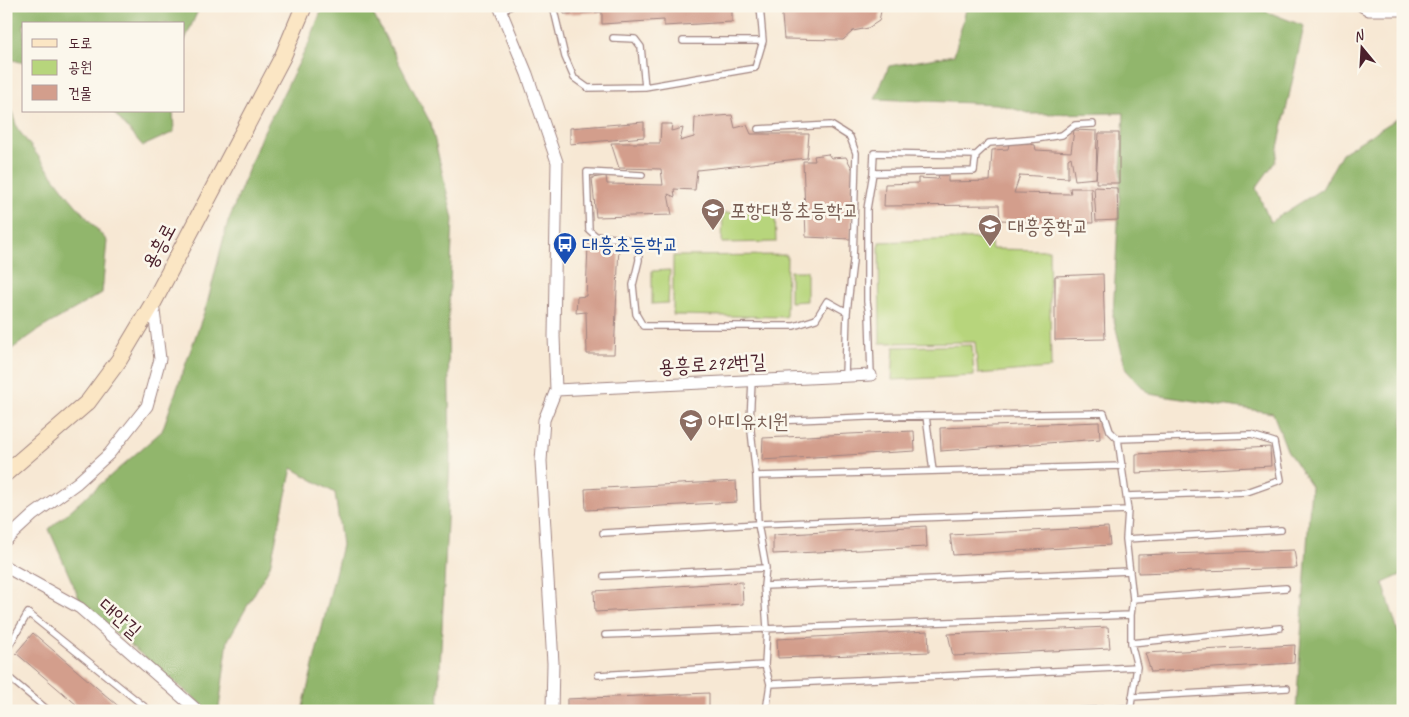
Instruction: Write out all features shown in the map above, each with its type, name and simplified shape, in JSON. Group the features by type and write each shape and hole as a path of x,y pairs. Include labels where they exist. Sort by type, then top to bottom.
{"main road":[{"name":"용흥로","path":"6,473 88,402 120,360 153,303 283,56 304,6"}],"street":[{"path":"1362,6 1369,10 1403,10"},
{"path":"504,8 557,162 554,336 556,390 544,420 542,461 553,663 552,711"},
{"path":"6,540 34,515 77,483 108,454 147,406 160,359 153,303"},
{"name":"용흥로292번길","path":"556,390 871,375"},
{"name":"대안길","path":"6,567 80,608 198,711"}],"lane":[{"path":"553,6 565,57 574,78 588,88 645,86 755,68 763,41 760,6"},
{"path":"613,38 635,39 640,46 645,86"},
{"path":"683,40 763,41"},
{"path":"873,173 974,170 976,155 988,143 1062,135 1075,125 1093,124"},
{"path":"758,129 831,125 850,137 856,154 856,186 853,261 847,312 846,376"},
{"path":"871,375 869,313 866,302 867,209 874,153 976,155"},
{"path":"642,175 587,172 589,230 596,236 625,240 638,245 639,260 633,285 636,314 643,326 794,326 816,318 827,301 847,312"},
{"path":"752,381 750,422 756,476 758,524 766,568 764,586 767,628 765,665 770,684 766,711"},
{"path":"750,422 926,416 1104,413 1110,431 1118,439 1123,466 1128,510 1126,539 1132,599 1130,615 1131,643 1137,667 1130,709 1077,711"},
{"path":"926,416 933,471"},
{"path":"1118,439 1251,435 1274,442 1280,480 1247,492 1126,496"},
{"path":"756,476 1123,466"},
{"path":"603,534 758,524 1128,510"},
{"path":"1126,539 1281,530"},
{"path":"604,576 766,568"},
{"path":"764,586 1130,571"},
{"path":"1132,599 1286,588"},
{"path":"6,650 28,613 150,711"},
{"path":"604,635 1130,615"},
{"path":"1131,643 1280,628"},
{"path":"598,675 765,665"},
{"path":"770,684 1137,667"},
{"path":"6,675 49,711"},
{"path":"1132,697 1287,688"}],"green space":[{"path":"6,6 200,6 185,40 185,22 22,22 22,62 6,58"},
{"path":"323,6 369,6 431,124 453,219 448,327 450,459 438,711 302,711 342,545 335,493 292,468 270,566 228,640 219,708 207,709 82,605 49,529 162,431 207,304 227,225 261,137 309,43"},
{"path":"967,6 1252,6 1304,26 1275,162 1256,188 1270,222 1322,189 1342,153 1403,115 1403,574 1383,583 1403,648 1403,711 1296,711 1311,486 1287,450 1273,413 1149,394 1126,370 1113,316 1124,113 1032,114 997,104 875,99 889,66 954,55"},
{"path":"6,93 17,128 69,197 107,241 102,293 40,329 6,353"},
{"path":"113,112 173,112 174,132 143,146"},
{"path":"775,211 776,242 722,243 723,213"},
{"path":"990,238 992,249 1049,250 1051,368 978,374 975,342 880,343 879,242"},
{"path":"787,255 786,317 673,315 673,256"},
{"path":"670,270 668,303 652,304 652,271"},
{"path":"790,271 807,271 807,301 790,302"},
{"path":"972,345 974,376 892,380 894,347"}],"building":[{"path":"563,6 732,6 732,22 664,26 664,20 602,24 602,12 564,14"},
{"path":"787,6 882,6 879,21 868,28 853,31 843,40 784,39 782,16"},
{"path":"732,115 735,128 747,125 751,134 809,134 807,158 697,170 695,190 674,189 675,197 668,194 672,215 596,217 592,178 606,176 607,184 663,185 661,169 619,168 611,143 660,143 661,124 672,124 671,131 683,128 680,141 694,137 695,118"},
{"path":"644,122 644,137 570,144 570,128"},
{"path":"1074,130 1097,131 1096,178 1075,180 1071,157 1068,159 1068,178 1020,175 1014,193 1071,194 1070,188 1091,188 1093,223 1000,220 999,205 884,206 885,184 918,183 918,178 938,179 939,175 948,175 948,182 990,181 992,150 1008,149 1009,144 1023,143 1035,145 1036,150 1071,152"},
{"path":"1099,133 1119,133 1119,183 1096,183"},
{"path":"828,154 831,158 846,157 853,170 851,239 806,237 803,161 815,161 814,156"},
{"path":"1094,187 1117,188 1118,220 1096,221"},
{"path":"588,245 619,246 614,354 587,354 586,312 576,313 577,297 586,296"},
{"path":"1103,274 1105,339 1055,340 1055,276"},
{"path":"1099,422 1100,439 941,451 940,428"},
{"path":"914,431 915,451 762,460 763,438"},
{"path":"1270,447 1271,466 1136,473 1136,454"},
{"path":"736,481 737,502 586,510 585,489"},
{"path":"926,526 927,547 773,554 773,535"},
{"path":"1108,527 1110,545 953,555 950,535"},
{"path":"1294,550 1297,568 1138,573 1138,555"},
{"path":"742,582 743,604 595,612 594,591"},
{"path":"1108,627 1110,648 953,656 948,634"},
{"path":"928,631 929,652 778,658 777,639"},
{"path":"33,633 124,711 84,711 16,653"},
{"path":"1295,645 1294,663 1151,672 1145,653"},
{"path":"709,693 709,711 567,711 567,699"}],"place":[{"name":"포항대흥초등학교","path":"713,231"},
{"name":"대흥중학교","path":"990,247"},
{"name":"대흥초등학교","path":"565,265"},
{"name":"아띠유치원","path":"691,442"}]}
